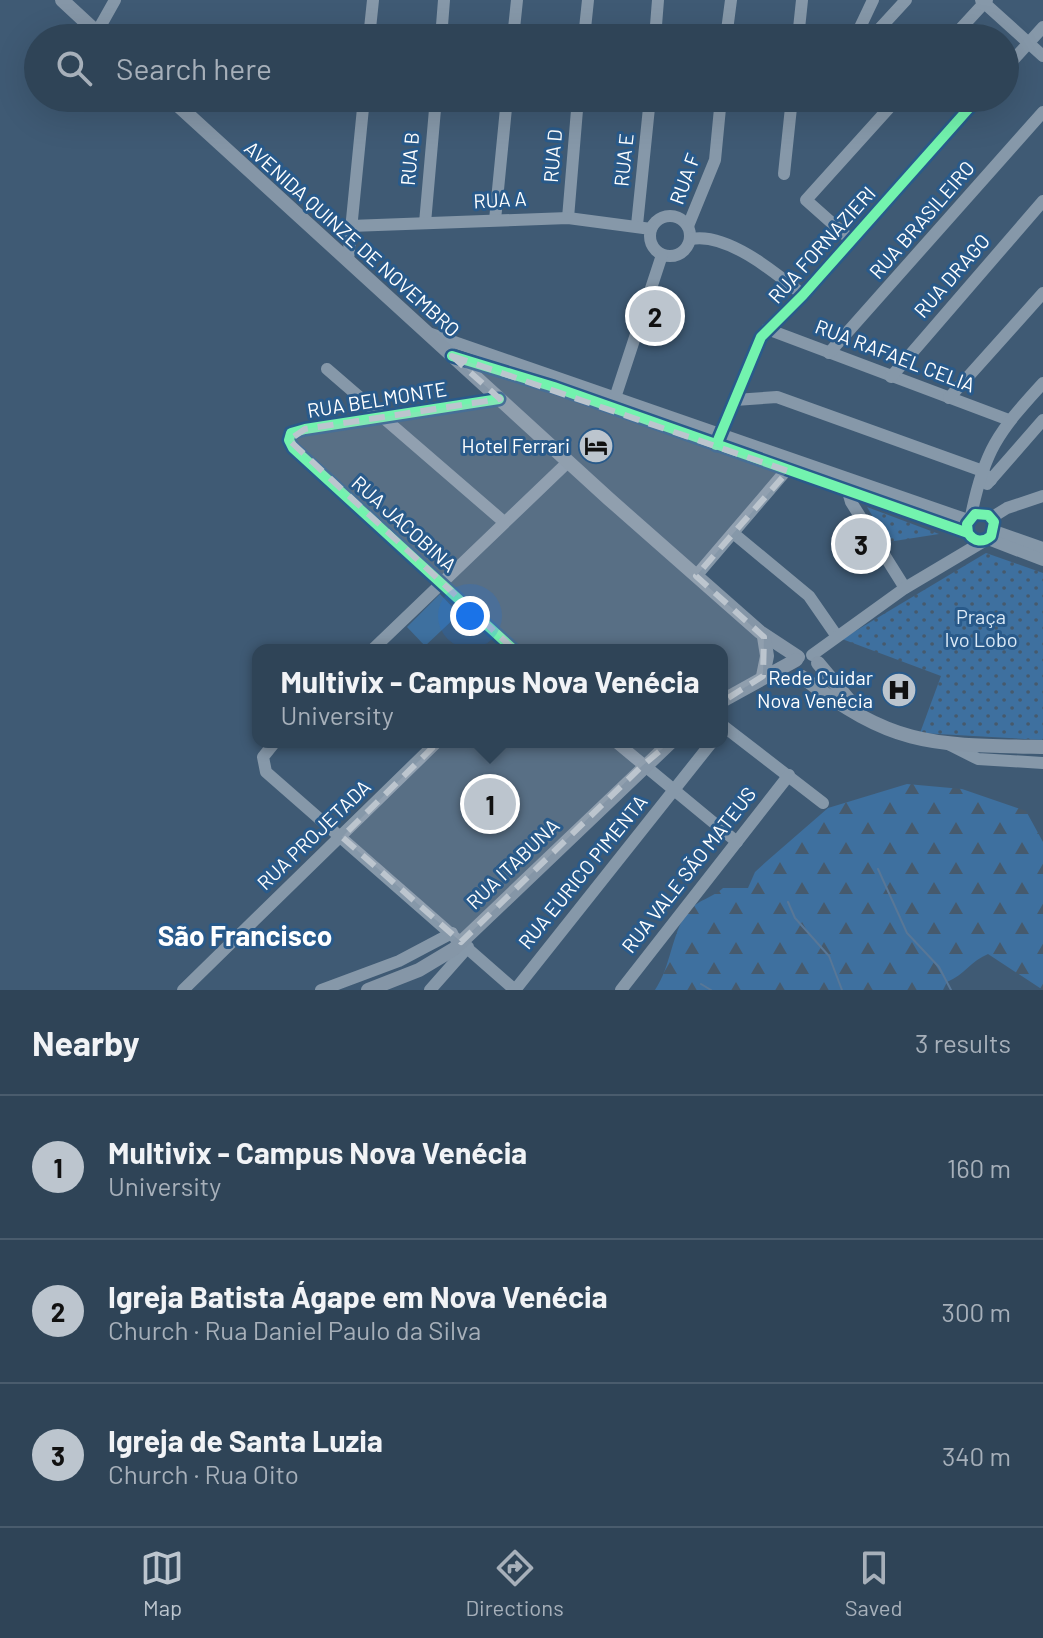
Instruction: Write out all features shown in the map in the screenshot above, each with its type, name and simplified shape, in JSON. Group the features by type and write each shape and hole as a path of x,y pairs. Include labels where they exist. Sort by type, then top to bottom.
{"main road":[{"path":"62,0 88,24"},
{"name":"AVENIDA QUINZE DE NOVEMBRO","path":"185,112 568,462 762,634 867,721 911,739 950,745 1043,747"},
{"path":"762,634 767,656 763,676"},
{"path":"728,697 763,676 802,665 867,721"},
{"name":"RUA ITABUNA","path":"368,990 419,970 460,941 664,748"}],"street":[{"path":"105,24 115,0"},
{"path":"370,24 373,0"},
{"path":"442,24 444,0"},
{"path":"514,24 517,0"},
{"path":"585,24 588,0"},
{"path":"656,24 658,0"},
{"path":"728,24 731,0"},
{"path":"799,24 802,0"},
{"path":"862,24 873,0"},
{"path":"884,24 906,0"},
{"path":"964,24 984,1 1009,24"},
{"path":"1019,54 1043,27"},
{"path":"1019,34 1043,56"},
{"path":"348,260 362,112"},
{"name":"RUA B","path":"425,223 435,112"},
{"path":"495,220 506,112"},
{"name":"RUA D","path":"568,218 577,112"},
{"name":"RUA E","path":"637,225 649,112"},
{"name":"RUA F","path":"689,232 715,160 720,112"},
{"path":"784,174 791,112"},
{"path":"851,240 806,200 885,112"},
{"name":"RUA FORNAZIERI","path":"716,445 757,344 767,329 803,295 965,112"},
{"name":"RUA BRASILEIRO","path":"829,353 1043,112"},
{"name":"RUA DRAGO","path":"891,377 1043,201"},
{"path":"662,255 651,241 651,229 659,218 671,215 689,232 757,260 803,295"},
{"name":"RUA A","path":"350,226 568,218 651,229"},
{"path":"662,255 684,251 689,232"},
{"path":"614,402 662,255"},
{"path":"949,398 1043,293"},
{"name":"RUA RAFAEL CELIA","path":"767,329 1009,420"},
{"path":"428,333 614,402 716,445 850,479 980,528 1043,560"},
{"path":"452,356 721,432 847,492 1043,548"},
{"path":"327,369 504,522"},
{"path":"980,528 976,499 980,470 1009,420 1043,383"},
{"path":"735,400 777,397 980,470 991,480"},
{"name":"RUA BELMONTE","path":"303,458 290,443 291,433 499,399"},
{"path":"976,499 1043,420"},
{"name":"RUA JACOBINA","path":"303,458 508,644"},
{"path":"378,644 568,462"},
{"path":"696,576 791,466"},
{"path":"850,479 847,492 905,588"},
{"path":"802,665 831,638 959,554 980,528 1007,508 1043,496"},
{"path":"733,533 809,596 831,638"},
{"path":"728,731 823,803"},
{"path":"950,745 978,759 1043,763"},
{"path":"270,748 263,757 266,772 515,990"},
{"name":"RUA PROJETADA","path":"183,990 431,748"},
{"path":"622,748 737,842"},
{"name":"RUA EURICO PIMENTA","path":"515,990 707,748"},
{"name":"RUA VALE SÃO MATEUS","path":"621,990 789,775"},
{"path":"321,990 460,941"},
{"path":"430,990 460,941"}],"highlighted area":[{"path":"452,356 788,471 696,576 764,637 763,676 706,712 642,766 461,942 342,837 523,658 289,440 305,429 500,399"}],"green space":[{"path":"867,507 939,534 888,542"},
{"name":"Praça Ivo Lobo","path":"986,553 1043,573 1043,740 920,733 941,676 842,639"},
{"path":"440,594 459,614 427,644 423,644 407,627"},
{"path":"907,784 962,789 1026,811 1043,842 1043,990 988,954 947,982 943,990 655,990 682,921 696,905 723,888 748,888 755,872 828,808"}],"waterway":[{"path":"878,869 907,933 939,967 951,990"},
{"path":"788,902 795,918 829,956 842,990"},
{"path":"701,984 711,990"}],"cycle path":[{"path":"716,445 761,337 803,295 966,112"},
{"path":"452,356 554,387 968,533 976,540 991,536 994,522 988,515 975,514 967,524 968,533"},
{"path":"499,399 305,429 291,433 289,440 293,448 507,644"}],"place":[{"name":"Igreja Batista Ágape em Nova Venécia","path":"655,316"},
{"name":"Hotel Ferrari","path":"596,446"},
{"name":"Igreja de Santa Luzia","path":"861,544"},
{"name":"Rede Cuidar Nova Venécia","path":"899,690"},
{"name":"Multivix - Campus Nova Venécia","path":"490,804"}],"district":[{"name":"São Francisco","path":"245,936"}]}
